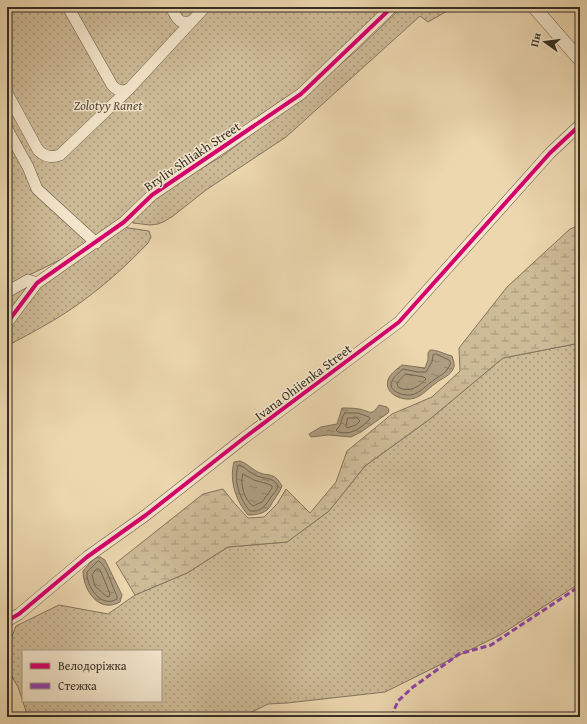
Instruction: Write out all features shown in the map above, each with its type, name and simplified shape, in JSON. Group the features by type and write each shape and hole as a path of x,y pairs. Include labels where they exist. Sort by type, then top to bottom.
{"street":[{"path":"68,7 112,85 118,90 126,91 129,89"},
{"path":"171,7 180,22 185,23 192,21"},
{"path":"7,93 38,150 46,156 51,157 60,155 129,89 205,7"},
{"name":"Bryliv Shliakh Street","path":"7,323 37,283 124,222 152,195 301,94 392,7"},
{"path":"534,7 580,60"},
{"name":"Ivana Ohiienka Street","path":"7,621 19,614 87,557 146,515 244,438 399,322 550,153 580,125"},
{"path":"7,129 38,189 96,243"},
{"path":"7,292 28,280 37,283"}],"green space":[{"name":"Zolotyy Ranet","path":"7,7 387,7 298,93 138,203 94,240 78,251 7,286"},
{"path":"402,7 454,7 428,22 420,16 286,137 206,190 173,216 158,224 150,225 133,223 131,220 151,199 222,156 301,98 357,50"},
{"path":"580,225 580,343 503,358 430,419 365,466 329,511 287,542 228,547 187,573 135,595 116,563 203,494 223,489 248,518 264,517 277,504 286,489 310,513 336,482 347,451 392,414 432,397 460,371 459,348 507,287 570,229"},
{"path":"122,227 149,231 151,237 148,243 125,266 75,307 7,346 7,328 42,284"},
{"path":"29,283 24,292 7,314 7,294"},
{"path":"580,343 580,581 577,585 500,635 385,692 268,704 242,717 28,717 23,702 162,702 162,650 22,650 22,699 18,687 7,668 7,649 16,626 59,605 108,614 135,595 187,573 228,547 287,542 329,511 365,466 430,419 503,358"}],"water":[{"path":"430,350 452,356 454,366 451,373 438,381 421,395 414,398 406,399 394,395 388,389 387,385 392,374 402,365 425,368"},
{"path":"379,405 387,407 389,410 388,413 361,432 351,437 328,435 311,437 309,434 321,427 337,424 342,408 352,408 372,412"},
{"path":"240,461 260,473 273,476 282,486 270,507 262,513 248,515 237,497 232,476 234,462"},
{"path":"95,557 100,557 105,560 122,595 120,602 112,605 105,605 94,598 89,592 86,586 83,571"}],"marked path":[{"path":"391,717 398,701 413,687 459,654 491,645 580,586"}],"cycle path":[{"path":"7,323 37,283 124,222 152,195 301,94 392,7"},
{"path":"7,621 19,614 87,557 146,515 244,438 399,322 550,153 580,125"}]}
